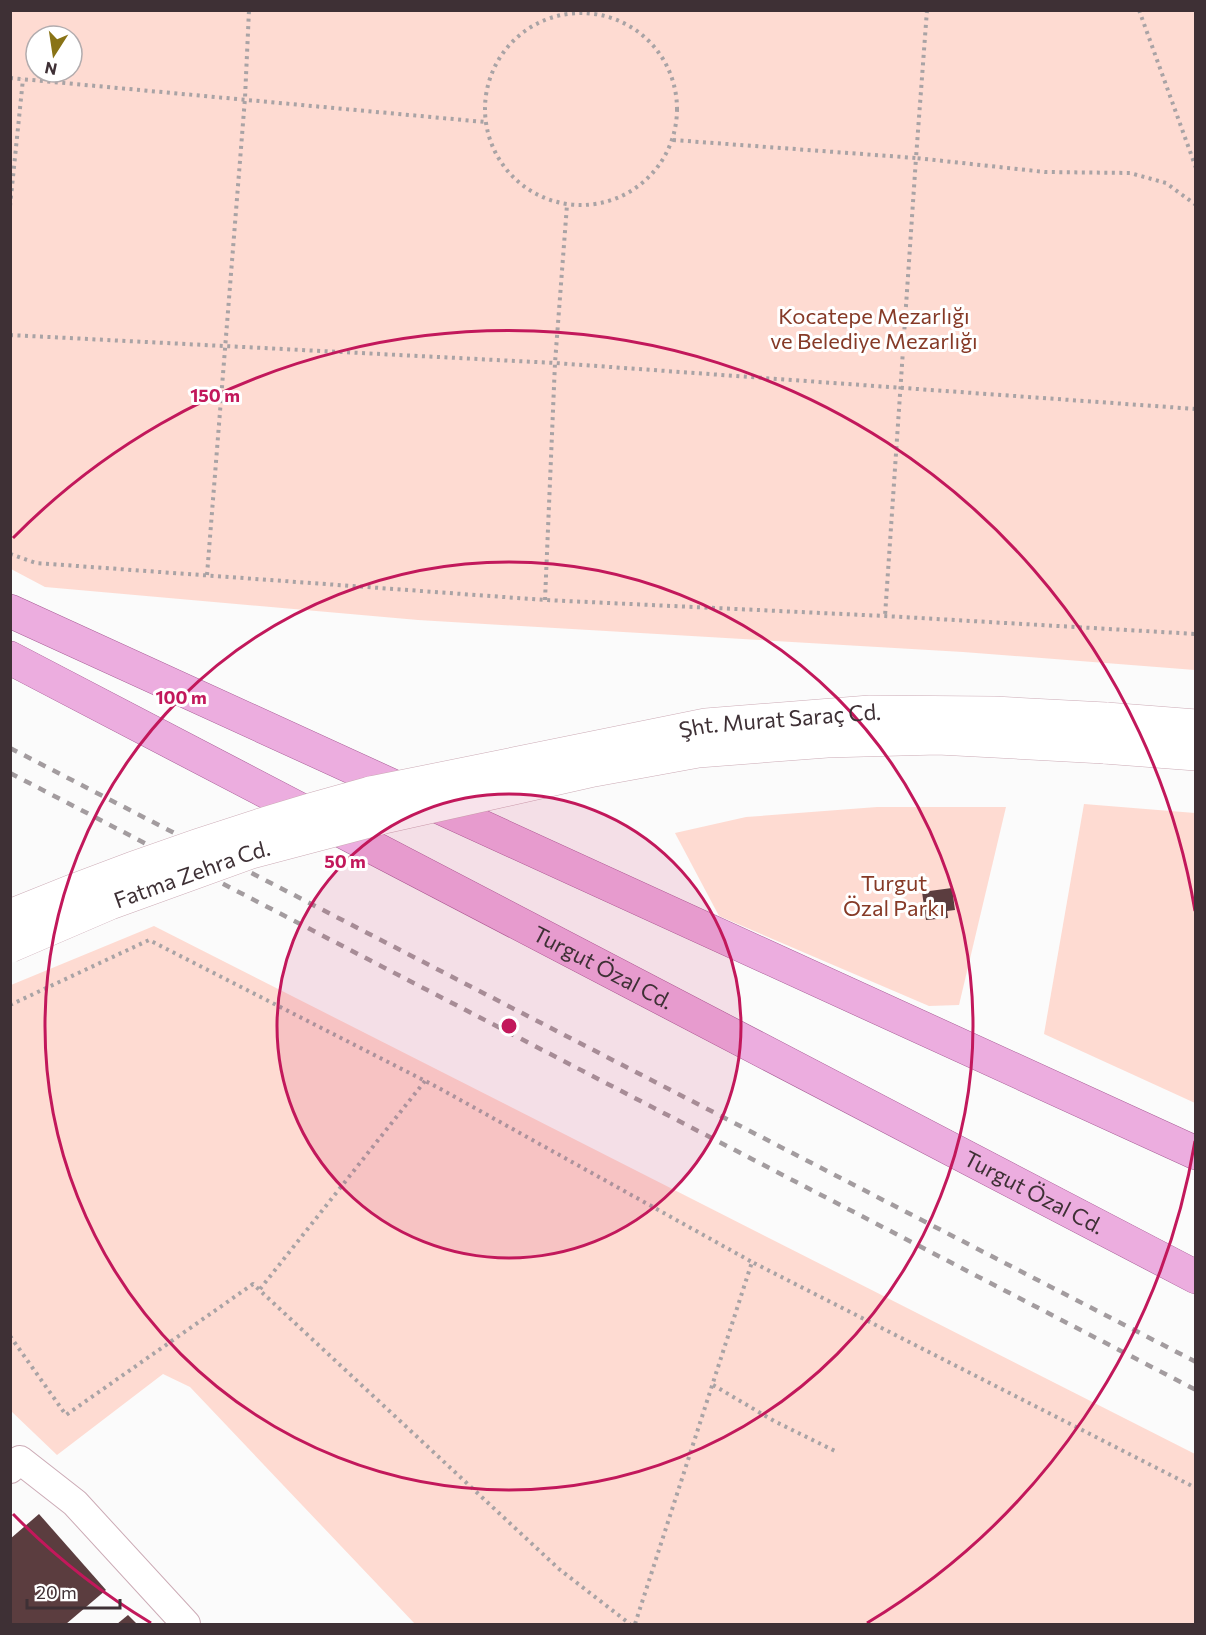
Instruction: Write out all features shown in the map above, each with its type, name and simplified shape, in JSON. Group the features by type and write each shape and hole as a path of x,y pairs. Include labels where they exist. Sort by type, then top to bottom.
{"main road":[{"path":"10,611 1196,1152"},
{"name":"Turgut Özal Cd.","path":"10,658 1196,1277"}],"street":[{"name":"Şht. Murat Saraç Cd.","path":"376,806 698,751 826,741 1105,733 1196,726"},
{"name":"Şht. Murat Saraç Cd.","path":"1105,733 1196,754"},
{"name":"Fatma Zehra Cd.","path":"10,916 65,893 273,819 376,806"},
{"name":"Fatma Zehra Cd.","path":"10,946 110,903 376,806"},
{"path":"10,1469 20,1460 75,1503 186,1624"}],"path":[{"path":"207,575 245,98 249,10"},
{"path":"885,615 927,10"},
{"path":"1139,10 1196,168"},
{"path":"586,12 625,24 648,40 665,62 675,97 677,115 672,140 662,161 648,179 630,193 590,206 567,205 537,196 512,177 494,152 484,122 485,93 492,70 504,50 523,32 546,19 586,12"},
{"path":"10,78 245,98 484,122"},
{"path":"10,206 23,80"},
{"path":"672,140 916,158 1045,172 1130,173 1166,183 1196,205"},
{"path":"546,600 555,363 567,205"},
{"path":"10,335 555,363 901,390 1196,409"},
{"path":"10,554 36,562 546,600 885,615 1196,634"},
{"path":"10,1005 149,940 425,1080 752,1262 1196,1488"},
{"path":"260,1289 425,1080"},
{"path":"635,1624 752,1262"},
{"path":"10,1336 66,1415 253,1284 559,1569 630,1624"},
{"path":"713,1385 774,1421 835,1451"}],"green space":[{"name":"Kocatepe Mezarlığı ve Belediye Mezarlığı","path":"10,11 1195,11 1195,670 963,652 418,620 45,587 11,569"},
{"path":"1084,804 1195,813 1195,1103 1044,1034"},
{"name":"Turgut Özal Parkı","path":"877,807 1006,807 959,1005 929,1006 719,916 675,833 746,817"},
{"path":"154,926 1195,1454 1195,1624 415,1624 190,1387 163,1374 57,1455 11,1411 11,985"}],"building":[{"path":"952,888 955,910 947,911 948,918 926,920 922,892"},
{"path":"39,1514 106,1590 66,1624 10,1624 10,1539"},
{"path":"128,1615 137,1624 117,1624"}],"railway":[{"path":"10,748 1196,1362"},
{"path":"10,773 1196,1390"}]}
